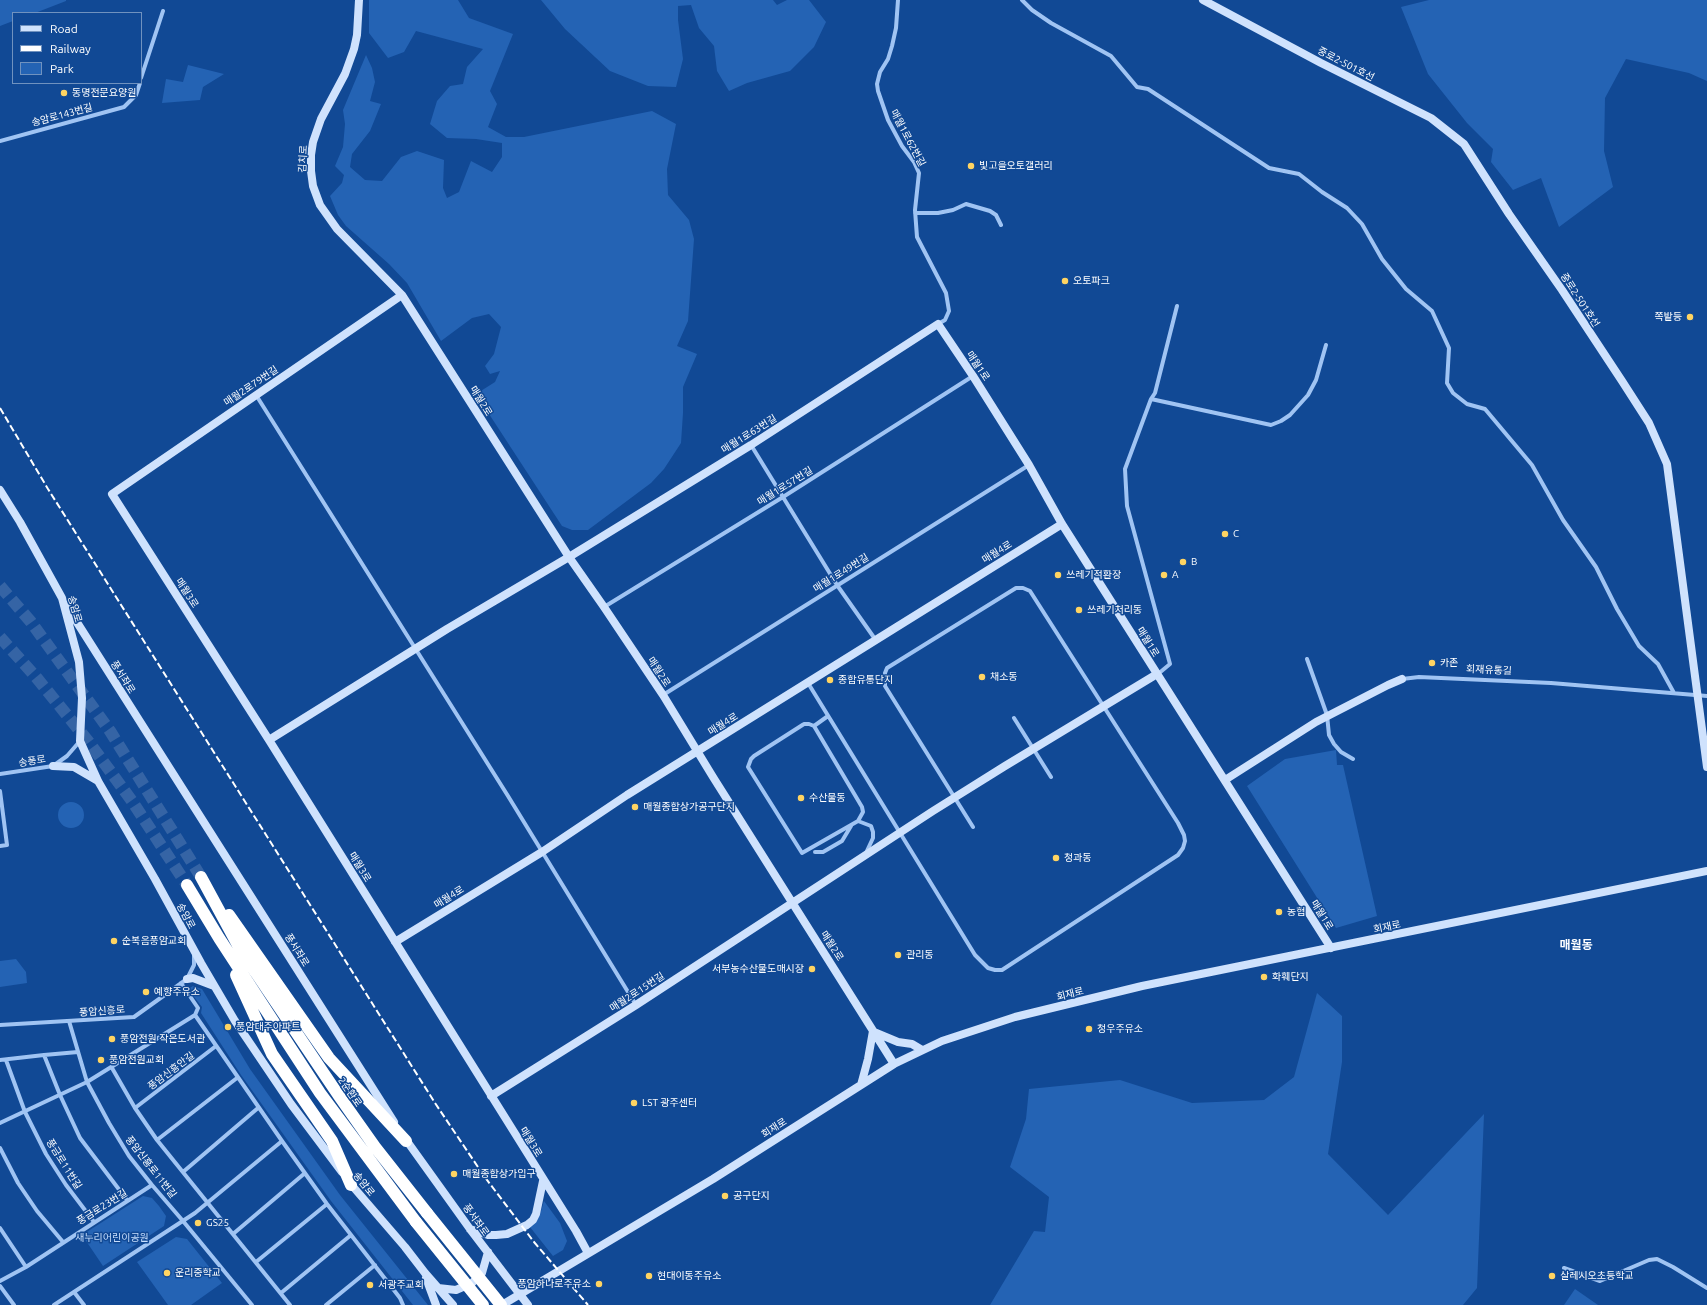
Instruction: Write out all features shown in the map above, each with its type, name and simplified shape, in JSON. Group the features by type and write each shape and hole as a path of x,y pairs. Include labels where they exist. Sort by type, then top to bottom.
{"highway":[{"name":"2순환로","path":"406,1141 329,1058 201,877 240,949 339,1096 375,1146 427,1213 502,1305"},
{"path":"187,885 219,938 320,1093 416,1222 483,1305"},
{"path":"219,938 272,1054 332,1141 351,1185"}],"street":[{"name":"김치로","path":"359,0 354,49 345,74 321,120 313,142 311,155 313,186 320,205 337,229 402,294"},
{"name":"매월1로62번길","path":"898,0 896,28 892,46 888,59 880,72 878,84 881,101 888,120 902,146 917,167 919,173 915,213 918,237 946,293 948,302 948,315 945,320 938,324"},
{"path":"1022,0 1032,10 1051,23 1111,56 1137,87 1148,90 1268,168 1299,174 1322,192 1347,208 1362,224 1382,259 1406,289 1432,311 1449,348 1447,383 1453,393 1467,404 1485,409 1532,465 1563,520 1596,567 1617,609 1639,646 1658,664 1674,693"},
{"name":"중로2-501호선","path":"1203,0 1321,63 1431,118 1464,144 1508,214 1562,290 1638,405 1649,423 1667,464 1707,767"},
{"path":"142,75 162,11"},
{"name":"송암로143번길","path":"0,141 124,107 136,95 140,84"},
{"path":"915,213 938,213 953,210 966,204 990,211 996,216 1002,225"},
{"name":"매월2로79번길","path":"112,494 402,294"},
{"name":"매월2로","path":"402,294 569,557 663,695 792,904 894,1064"},
{"path":"1157,674 1170,664 1127,506 1125,490 1126,464 1151,399 1155,393 1177,306"},
{"name":"매월1로","path":"938,324 973,376 1028,465 1062,524 1331,948"},
{"name":"매월1로63번길","path":"269,740 415,649 569,557 751,445 938,324"},
{"path":"1151,399 1271,425 1281,421 1290,414 1308,395 1318,374 1326,345"},
{"name":"매월1로57번길","path":"604,607 783,497 973,376"},
{"path":"256,394 636,1005"},
{"path":"751,445 838,585 875,640"},
{"name":"매월1로49번길","path":"663,695 1028,465"},
{"name":"송암로","path":"0,490 20,522 62,598 79,662 82,698 80,741 98,781 155,879 214,986 235,1021 287,1098 351,1185 405,1247 424,1273 453,1305"},
{"name":"매월3로","path":"112,494 269,740 543,1181 576,1231 588,1253"},
{"name":"매월4로","path":"395,942 542,852 627,795 1062,524"},
{"path":"808,683 975,955 988,968 1002,970 1178,855 1183,848 1185,841 1184,835 1178,823 1030,591 1023,588 1016,588 886,668 884,679 885,686 973,827"},
{"name":"풍서좌로","path":"62,598 406,1141 528,1305"},
{"path":"1307,659 1327,715 1329,735 1341,752 1353,759"},
{"name":"매월2로15번길","path":"491,1096 636,1005 900,832 1104,705 1157,674"},
{"name":"회재유통길","path":"1225,780 1327,715 1402,679 1419,677 1551,682 1707,696"},
{"path":"814,726 828,716"},
{"path":"1014,718 1051,777"},
{"path":"804,724 814,726 862,807 863,812 858,821 802,854 748,767 751,759 804,724"},
{"name":"송풍로","path":"0,774 53,766 67,756 80,741"},
{"path":"53,766 74,767 98,781"},
{"path":"0,791 7,846 0,846"},
{"path":"858,821 871,826 873,832 873,838 865,856"},
{"path":"815,852 823,852 842,841 852,824"},
{"name":"회재로","path":"502,1305 713,1179 894,1064 960,1034 1015,1017 1142,986 1707,871"},
{"path":"184,981 194,965 194,950"},
{"path":"184,981 193,978 214,986"},
{"path":"0,1123 87,1082 112,1068 195,1015 198,1008 184,981"},
{"name":"풍암신흥로","path":"0,1025 134,1017 184,981"},
{"path":"195,1015 237,1078 305,1174 400,1298 403,1305"},
{"name":"풍암신흥로11번길","path":"68,1021 87,1082 109,1123 130,1156 152,1185 252,1305"},
{"path":"861,1085 873,1031 898,1042 912,1044 922,1050"},
{"name":"풍암신흥안길","path":"135,1108 216,1046"},
{"path":"0,1060 78,1052"},
{"path":"44,1055 60,1095 80,1138 127,1200"},
{"name":"풍금로11번길","path":"6,1060 25,1112 46,1154 66,1185 94,1222"},
{"path":"112,1068 135,1108 157,1140 290,1305"},
{"path":"157,1140 237,1078"},
{"path":"183,1172 258,1108"},
{"path":"54,1305 183,1221 282,1141"},
{"path":"0,1148 18,1184 62,1242"},
{"path":"233,1234 305,1174"},
{"path":"470,1229 488,1235 496,1235 507,1234 527,1225 536,1214 543,1181"},
{"name":"풍금로23번길","path":"0,1281 26,1267 62,1242 152,1185"},
{"path":"256,1262 327,1204"},
{"path":"0,1228 26,1267"},
{"path":"281,1293 351,1235"},
{"path":"438,1288 456,1290 472,1283 482,1273 488,1252"},
{"path":"1564,1268 1600,1280 1649,1260 1657,1259 1707,1288"},
{"path":"326,1305 375,1265"},
{"path":"424,1273 436,1305"},
{"path":"0,1286 14,1305"},
{"path":"74,1292 84,1305"}],"green space":[{"path":"0,0 66,0 38,12 12,12 12,21 0,26"},
{"path":"369,0 458,0 469,18 513,34 490,91 497,104 488,127 506,137 524,137 652,111 676,124 667,169 668,195 689,220 694,239 688,321 677,346 697,354 683,387 681,443 664,469 651,483 588,530 572,530 562,526 476,394 495,382 500,371 490,374 485,366 494,354 501,327 489,314 472,318 441,341 407,283 389,264 346,226 338,215 330,196 342,183 344,175 335,166 343,147 345,124 343,110 366,55 372,68 375,82 370,101 381,104 370,131 352,154 350,167 365,180 382,181 401,157 417,151 444,160 443,188 447,198 459,192 471,161 492,172 502,157 502,143 476,139 447,138 430,124 437,101 450,86 463,84 467,67 483,49 416,31 404,52 388,58 369,33"},
{"path":"541,0 773,0 777,5 787,0 809,0 826,22 814,47 790,71 747,83 729,91 717,71 714,46 699,28 691,5 678,6 678,20 683,59 676,87 648,86 610,71 565,29"},
{"path":"1429,0 1707,0 1707,81 1689,73 1626,59 1605,98 1604,151 1613,187 1559,227 1541,178 1513,190 1491,162 1493,149 1467,123 1428,74 1401,7"},
{"path":"188,65 224,74 203,87 200,100 162,103 166,79 183,82"},
{"path":"1336,750 1337,765 1343,765 1377,916 1336,928 1247,786 1285,759"},
{"path":"71,802 80,806 84,815 80,824 71,828 62,824 58,815 62,806"},
{"path":"16,959 26,972 27,983 0,987 0,961"},
{"path":"193,986 202,989 250,1069 340,1195 428,1305 413,1305 331,1201 241,1075 201,1013 202,1007 188,989"},
{"path":"1317,993 1342,1016 1342,1062 1328,1154 1388,1215 1484,1114 1477,1288 1463,1305 990,1305 1034,1231 1045,1232 1049,1197 1010,1167 1026,1119 1029,1089 1120,1080 1192,1103 1264,1100 1294,1077"},
{"name":"새누리어린이공원","path":"143,1196 152,1198 166,1216 164,1226 103,1266 82,1235"},
{"path":"544,1201 560,1223 567,1241 563,1250 553,1256 526,1222 541,1211"},
{"path":"176,1237 187,1239 222,1283 191,1305 168,1305 137,1262"},
{"path":"1575,1289 1598,1305 1564,1305"}],"tunnel":[{"path":"0,586 31,622 110,731 201,877"},
{"path":"0,637 36,677 88,741 132,801 187,885"}],"railway":[{"path":"0,408 48,489 435,1103 484,1176 534,1242 588,1305"}],"place":[{"name":"동명전문요양원","path":"64,93"},
{"name":"빛고을오토갤러리","path":"971,166"},
{"name":"오토파크","path":"1065,281"},
{"name":"쪽밭등","path":"1690,317"},
{"name":"C","path":"1225,534"},
{"name":"B","path":"1183,562"},
{"name":"쓰레기적환장","path":"1058,575"},
{"name":"A","path":"1164,575"},
{"name":"쓰레기처리동","path":"1079,610"},
{"name":"카존","path":"1432,663"},
{"name":"채소동","path":"982,677"},
{"name":"종합유통단지","path":"830,680"},
{"name":"수산물동","path":"801,798"},
{"name":"매월종합상가공구단지","path":"635,807"},
{"name":"청과동","path":"1056,858"},
{"name":"농협","path":"1279,912"},
{"name":"순복음풍암교회","path":"114,941"},
{"name":"관리동","path":"898,955"},
{"name":"서부농수산물도매시장","path":"812,969"},
{"name":"화훼단지","path":"1264,977"},
{"name":"예향주유소","path":"146,992"},
{"name":"풍암대주아파트","path":"228,1027"},
{"name":"청우주유소","path":"1089,1029"},
{"name":"풍암전원 작은도서관","path":"112,1039"},
{"name":"풍암전원교회","path":"101,1060"},
{"name":"LST 광주센터","path":"634,1103"},
{"name":"매월종합상가입구","path":"454,1174"},
{"name":"공구단지","path":"725,1196"},
{"name":"GS25","path":"198,1223"},
{"name":"운리중학교","path":"167,1273"},
{"name":"현대이동주유소","path":"649,1276"},
{"name":"살레시오초등학교","path":"1552,1276"},
{"name":"풍암하나로주유소","path":"599,1284"},
{"name":"서광주교회","path":"370,1285"}],"district":[{"name":"매월동","path":"1576,945"}]}
